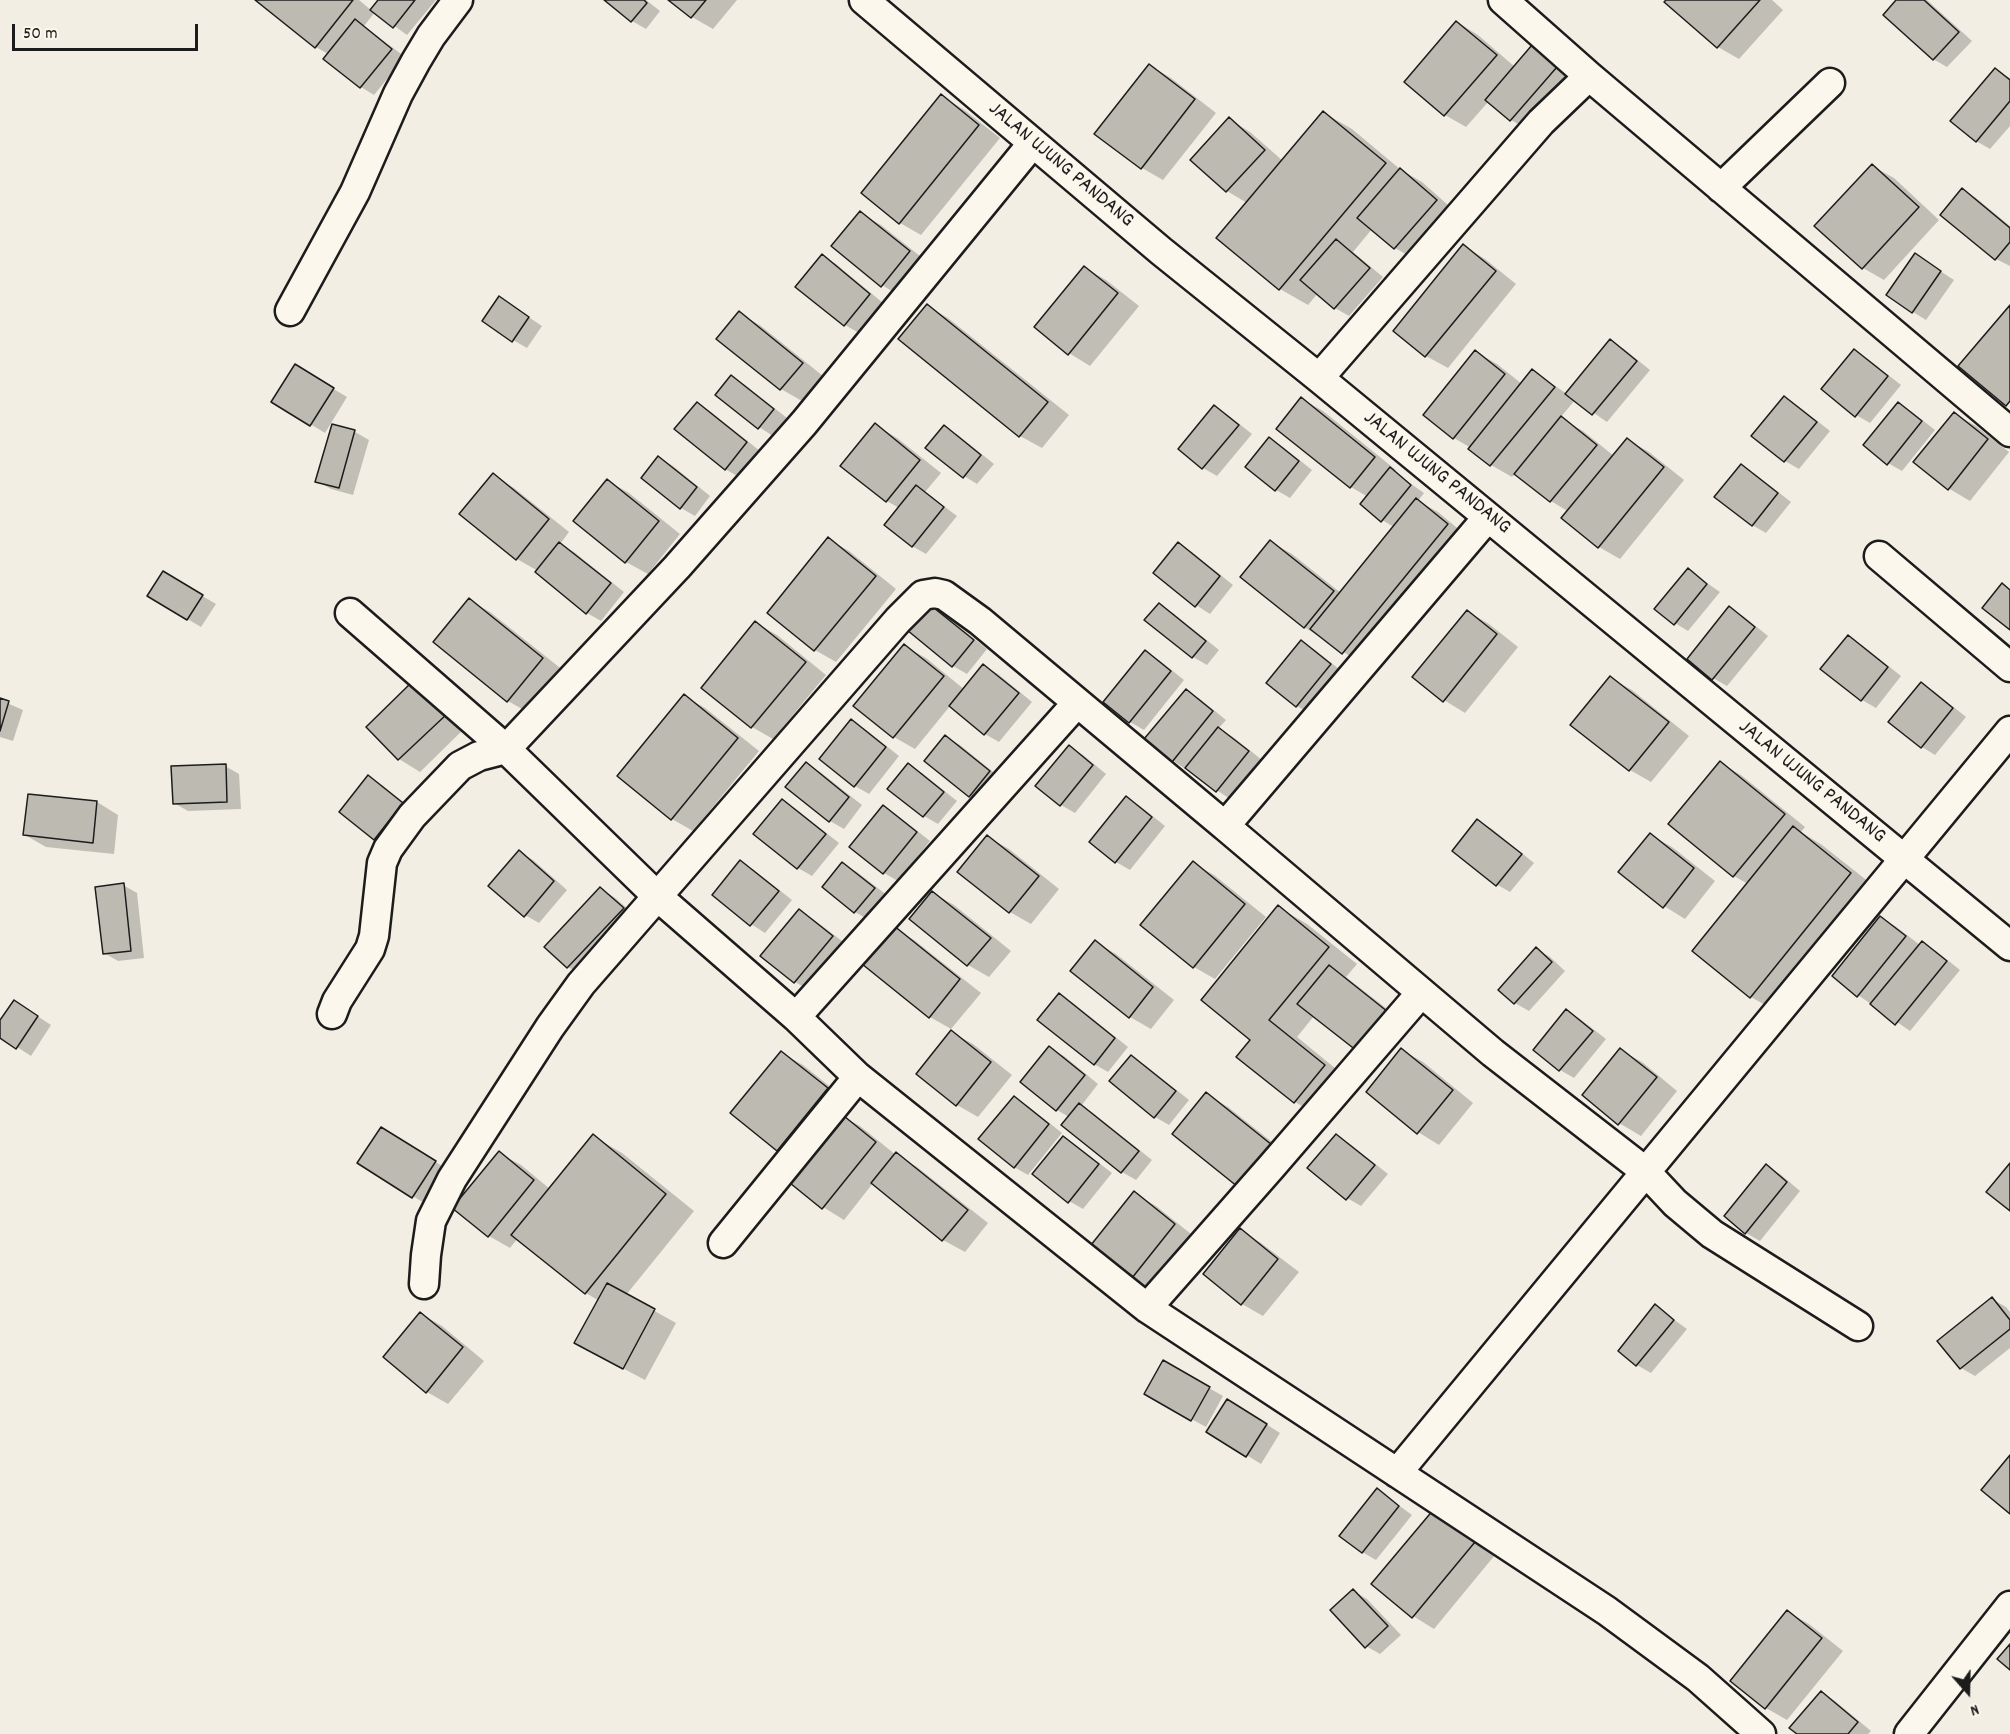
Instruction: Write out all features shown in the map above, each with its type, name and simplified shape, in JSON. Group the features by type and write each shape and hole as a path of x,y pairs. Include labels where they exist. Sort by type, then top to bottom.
{"street":[{"path":"290,311 355,192 398,94 431,36 458,0"},
{"name":"JALAN UJUNG PANDANG","path":"864,0 1032,144 2010,946"},
{"path":"1503,0 1720,188 2010,432"},
{"path":"1319,378 1541,122 1589,76"},
{"path":"1720,188 1830,83"},
{"path":"332,1014 370,949 374,936 382,863 388,849 412,816 460,766 479,756 506,749 677,567 804,423 1032,144"},
{"path":"1225,826 1488,517"},
{"path":"1879,556 2010,667"},
{"path":"424,1284 431,1221 452,1179 550,1027 581,984 898,620 923,595 935,593 945,595 980,621 1493,1053 1646,1171 1676,1203 1712,1233 1858,1326"},
{"path":"350,613 506,749 657,896 796,1017 858,1077 1147,1308 1607,1611 1698,1678 1761,1734"},
{"path":"796,1017 1077,703"},
{"path":"1397,1473 2010,731"},
{"path":"1147,1308 1421,993"},
{"path":"723,1243 858,1077"},
{"path":"1909,1734 2010,1606"}],"building":[{"path":"255,0 353,0 315,48"},
{"path":"378,0 415,0 393,28 370,10"},
{"path":"604,0 644,0 647,3 631,22"},
{"path":"668,0 706,0 691,18"},
{"path":"1666,0 1760,0 1717,48 1664,2"},
{"path":"1896,0 1924,0 1959,32 1933,60 1883,15"},
{"path":"355,19 392,49 360,88 323,59"},
{"path":"1456,21 1497,55 1444,116 1404,82"},
{"path":"1532,45 1557,67 1510,121 1485,100"},
{"path":"1149,64 1195,99 1141,169 1094,134"},
{"path":"1995,68 2010,80 2010,101 1976,142 1950,121"},
{"path":"941,94 979,125 899,224 861,193"},
{"path":"1323,111 1386,163 1279,290 1216,238"},
{"path":"1229,117 1265,150 1226,192 1190,160"},
{"path":"1872,164 1919,207 1862,269 1814,226"},
{"path":"1400,168 1437,200 1394,249 1357,218"},
{"path":"1962,188 2010,228 2010,242 1995,260 1940,215"},
{"path":"860,211 910,251 881,287 831,246"},
{"path":"1336,239 1370,268 1334,309 1300,280"},
{"path":"1463,244 1496,271 1425,357 1393,331"},
{"path":"1915,253 1941,271 1912,313 1886,295"},
{"path":"822,254 870,294 844,326 795,287"},
{"path":"1084,266 1118,293 1068,355 1034,327"},
{"path":"499,296 529,317 512,342 482,321"},
{"path":"927,304 1048,402 1019,437 898,339"},
{"path":"2010,305 2010,401 2006,406 1958,366"},
{"path":"739,311 803,363 780,390 716,339"},
{"path":"1610,339 1637,361 1592,415 1565,394"},
{"path":"1854,349 1888,376 1855,417 1821,389"},
{"path":"1475,350 1505,374 1453,439 1423,415"},
{"path":"295,364 334,388 310,426 271,402"},
{"path":"1532,369 1555,387 1490,466 1468,449"},
{"path":"731,375 774,409 758,429 715,395"},
{"path":"1784,396 1817,422 1784,462 1751,436"},
{"path":"1301,397 1375,457 1350,488 1276,429"},
{"path":"697,402 747,442 725,470 674,429"},
{"path":"1898,402 1922,421 1887,465 1863,445"},
{"path":"1214,405 1239,425 1202,469 1178,449"},
{"path":"1954,412 1988,439 1948,490 1913,462"},
{"path":"1561,416 1597,445 1550,502 1514,474"},
{"path":"875,423 920,460 886,502 840,466"},
{"path":"332,424 355,430 339,488 315,482"},
{"path":"944,425 981,455 963,478 925,448"},
{"path":"1269,437 1299,461 1275,491 1245,467"},
{"path":"1627,438 1664,467 1598,548 1561,518"},
{"path":"658,456 697,487 680,509 641,478"},
{"path":"1741,464 1778,493 1752,526 1714,497"},
{"path":"1390,467 1411,485 1381,522 1360,504"},
{"path":"493,473 549,519 516,560 459,514"},
{"path":"607,479 659,521 625,563 573,521"},
{"path":"916,485 944,507 912,547 884,525"},
{"path":"1416,498 1448,524 1342,654 1310,629"},
{"path":"828,537 876,576 814,651 767,613"},
{"path":"1270,540 1334,591 1304,628 1240,577"},
{"path":"559,542 611,583 586,614 535,572"},
{"path":"1178,542 1220,576 1195,607 1153,573"},
{"path":"1688,568 1707,584 1674,625 1654,609"},
{"path":"163,571 203,595 187,620 147,596"},
{"path":"2002,583 2010,590 2010,630 1982,608"},
{"path":"469,598 543,658 507,702 433,642"},
{"path":"1159,603 1206,641 1192,658 1144,620"},
{"path":"929,604 974,640 952,667 907,630"},
{"path":"1729,606 1755,627 1712,680 1687,659"},
{"path":"1467,610 1497,634 1443,702 1412,677"},
{"path":"755,621 806,662 751,728 701,688"},
{"path":"1848,635 1888,667 1861,701 1820,669"},
{"path":"1301,640 1331,664 1296,707 1266,683"},
{"path":"904,644 944,676 893,738 853,706"},
{"path":"1145,650 1171,671 1129,723 1103,702"},
{"path":"983,664 1019,693 984,735 949,706"},
{"path":"1610,676 1669,722 1629,771 1570,725"},
{"path":"414,680 447,714 398,760 366,727"},
{"path":"1921,682 1953,708 1921,748 1888,722"},
{"path":"1186,689 1213,711 1172,762 1144,739"},
{"path":"684,694 738,738 671,820 617,776"},
{"path":"0,698 9,701 0,731"},
{"path":"851,719 886,747 854,787 819,759"},
{"path":"1218,727 1249,751 1216,792 1185,768"},
{"path":"945,735 990,771 969,797 924,761"},
{"path":"1069,745 1093,765 1060,806 1035,786"},
{"path":"1720,761 1785,814 1733,877 1668,824"},
{"path":"806,762 849,797 829,822 785,787"},
{"path":"908,763 944,792 923,817 887,789"},
{"path":"226,764 227,802 173,804 171,766"},
{"path":"368,775 403,803 374,840 339,812"},
{"path":"28,794 97,801 93,843 23,835"},
{"path":"1126,796 1152,817 1115,863 1089,842"},
{"path":"782,799 826,834 797,869 753,834"},
{"path":"883,805 917,832 883,874 849,847"},
{"path":"1477,819 1522,854 1496,886 1452,851"},
{"path":"1793,826 1851,873 1750,998 1692,951"},
{"path":"1650,833 1694,868 1663,908 1618,872"},
{"path":"987,835 1039,876 1009,913 957,872"},
{"path":"519,850 554,881 524,917 488,886"},
{"path":"740,860 779,891 750,926 712,895"},
{"path":"1193,861 1245,904 1193,968 1140,925"},
{"path":"842,862 875,888 854,913 822,887"},
{"path":"124,883 131,951 103,954 95,887"},
{"path":"600,887 624,908 567,968 544,947"},
{"path":"932,891 991,938 967,966 909,919"},
{"path":"1278,905 1329,947 1269,1020 1325,1065 1294,1103 1236,1057 1250,1040 1201,1000"},
{"path":"799,909 833,936 794,983 760,956"},
{"path":"1880,916 1906,936 1857,997 1832,976"},
{"path":"893,925 960,979 929,1018 862,964"},
{"path":"1095,940 1153,987 1129,1018 1070,971"},
{"path":"1922,941 1947,961 1895,1025 1870,1004"},
{"path":"1536,947 1552,962 1514,1004 1498,990"},
{"path":"1329,965 1388,1012 1357,1051 1297,1004"},
{"path":"1059,993 1115,1038 1094,1065 1037,1020"},
{"path":"14,1000 38,1016 16,1049 0,1038 0,1020"},
{"path":"1566,1009 1593,1031 1559,1071 1533,1050"},
{"path":"951,1030 991,1062 956,1106 916,1074"},
{"path":"1049,1046 1085,1075 1056,1111 1020,1082"},
{"path":"1401,1048 1453,1090 1417,1134 1366,1092"},
{"path":"1620,1048 1657,1077 1618,1125 1582,1095"},
{"path":"781,1051 828,1088 777,1151 730,1113"},
{"path":"1131,1055 1176,1091 1154,1118 1109,1081"},
{"path":"1206,1092 1272,1145 1238,1187 1172,1134"},
{"path":"1014,1096 1049,1124 1014,1168 978,1139"},
{"path":"1079,1103 1139,1151 1121,1173 1061,1125"},
{"path":"839,1112 876,1142 822,1209 785,1179"},
{"path":"381,1127 436,1161 412,1198 357,1163"},
{"path":"593,1134 666,1194 585,1294 511,1235"},
{"path":"1336,1134 1375,1165 1346,1200 1307,1168"},
{"path":"1063,1136 1099,1164 1068,1203 1032,1174"},
{"path":"499,1151 534,1180 488,1237 452,1208"},
{"path":"896,1152 968,1210 942,1241 871,1183"},
{"path":"2010,1163 2010,1211 1986,1192"},
{"path":"1766,1164 1787,1182 1745,1234 1724,1216"},
{"path":"1134,1191 1175,1224 1124,1288 1083,1255"},
{"path":"1240,1228 1278,1259 1241,1305 1203,1274"},
{"path":"607,1283 655,1309 623,1369 574,1343"},
{"path":"1992,1297 2010,1320 2010,1329 1960,1369 1937,1341"},
{"path":"1655,1304 1674,1320 1636,1366 1618,1351"},
{"path":"420,1312 463,1347 426,1393 383,1357"},
{"path":"1163,1360 1210,1387 1191,1421 1144,1394"},
{"path":"1227,1399 1267,1424 1246,1457 1206,1432"},
{"path":"2010,1455 2010,1514 1981,1490"},
{"path":"1377,1488 1399,1506 1362,1553 1339,1536"},
{"path":"1434,1509 1475,1542 1412,1618 1371,1584"},
{"path":"1353,1589 1388,1626 1365,1648 1330,1610"},
{"path":"1787,1610 1822,1638 1765,1709 1730,1681"},
{"path":"2010,1644 2010,1670 1997,1659"},
{"path":"1821,1691 1858,1722 1848,1734 1797,1734 1789,1728"}]}
